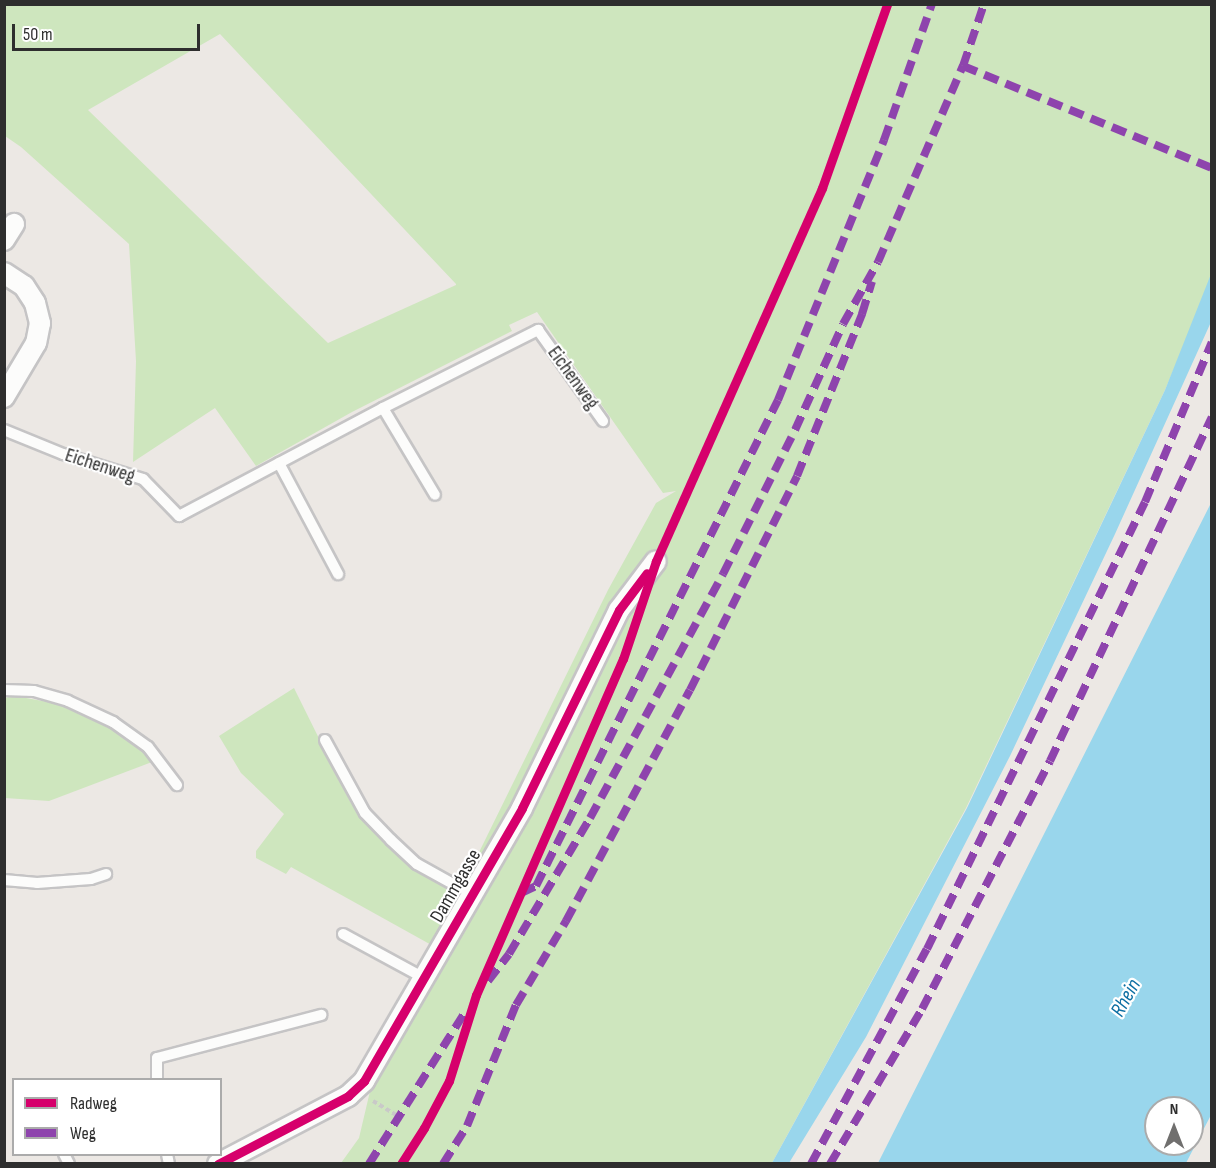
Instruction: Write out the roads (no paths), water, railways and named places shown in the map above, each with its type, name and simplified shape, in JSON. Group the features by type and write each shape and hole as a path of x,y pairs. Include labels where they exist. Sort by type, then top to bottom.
{"street":[{"path":"4,273 24,286 35,303 40,323 36,343 4,397"},
{"name":"Dammgasse","path":"218,1164 348,1096 360,1085 522,808 619,610 656,561"}],"lane":[{"name":"Eichenweg","path":"4,430 63,454 143,479 179,516 383,408 538,330 603,421"},
{"path":"383,408 435,495"},
{"path":"279,463 338,574"},
{"path":"4,690 34,691 68,701 113,722 148,747 177,785"},
{"name":"Dammgasse","path":"325,740 365,813 391,840 417,864 473,892"},
{"path":"4,880 37,884 91,879 106,874"},
{"path":"343,934 424,978"},
{"path":"157,1078 157,1058 321,1015"}],"water":[{"path":"1211,274 1211,322 1115,534 1010,756 866,1037 789,1163 772,1163 967,808 1165,390"},
{"name":"Rhein","path":"1211,503 1211,1115 1204,1128 1204,1096 1144,1096 1144,1156 1190,1156 1186,1163 878,1163"}]}
